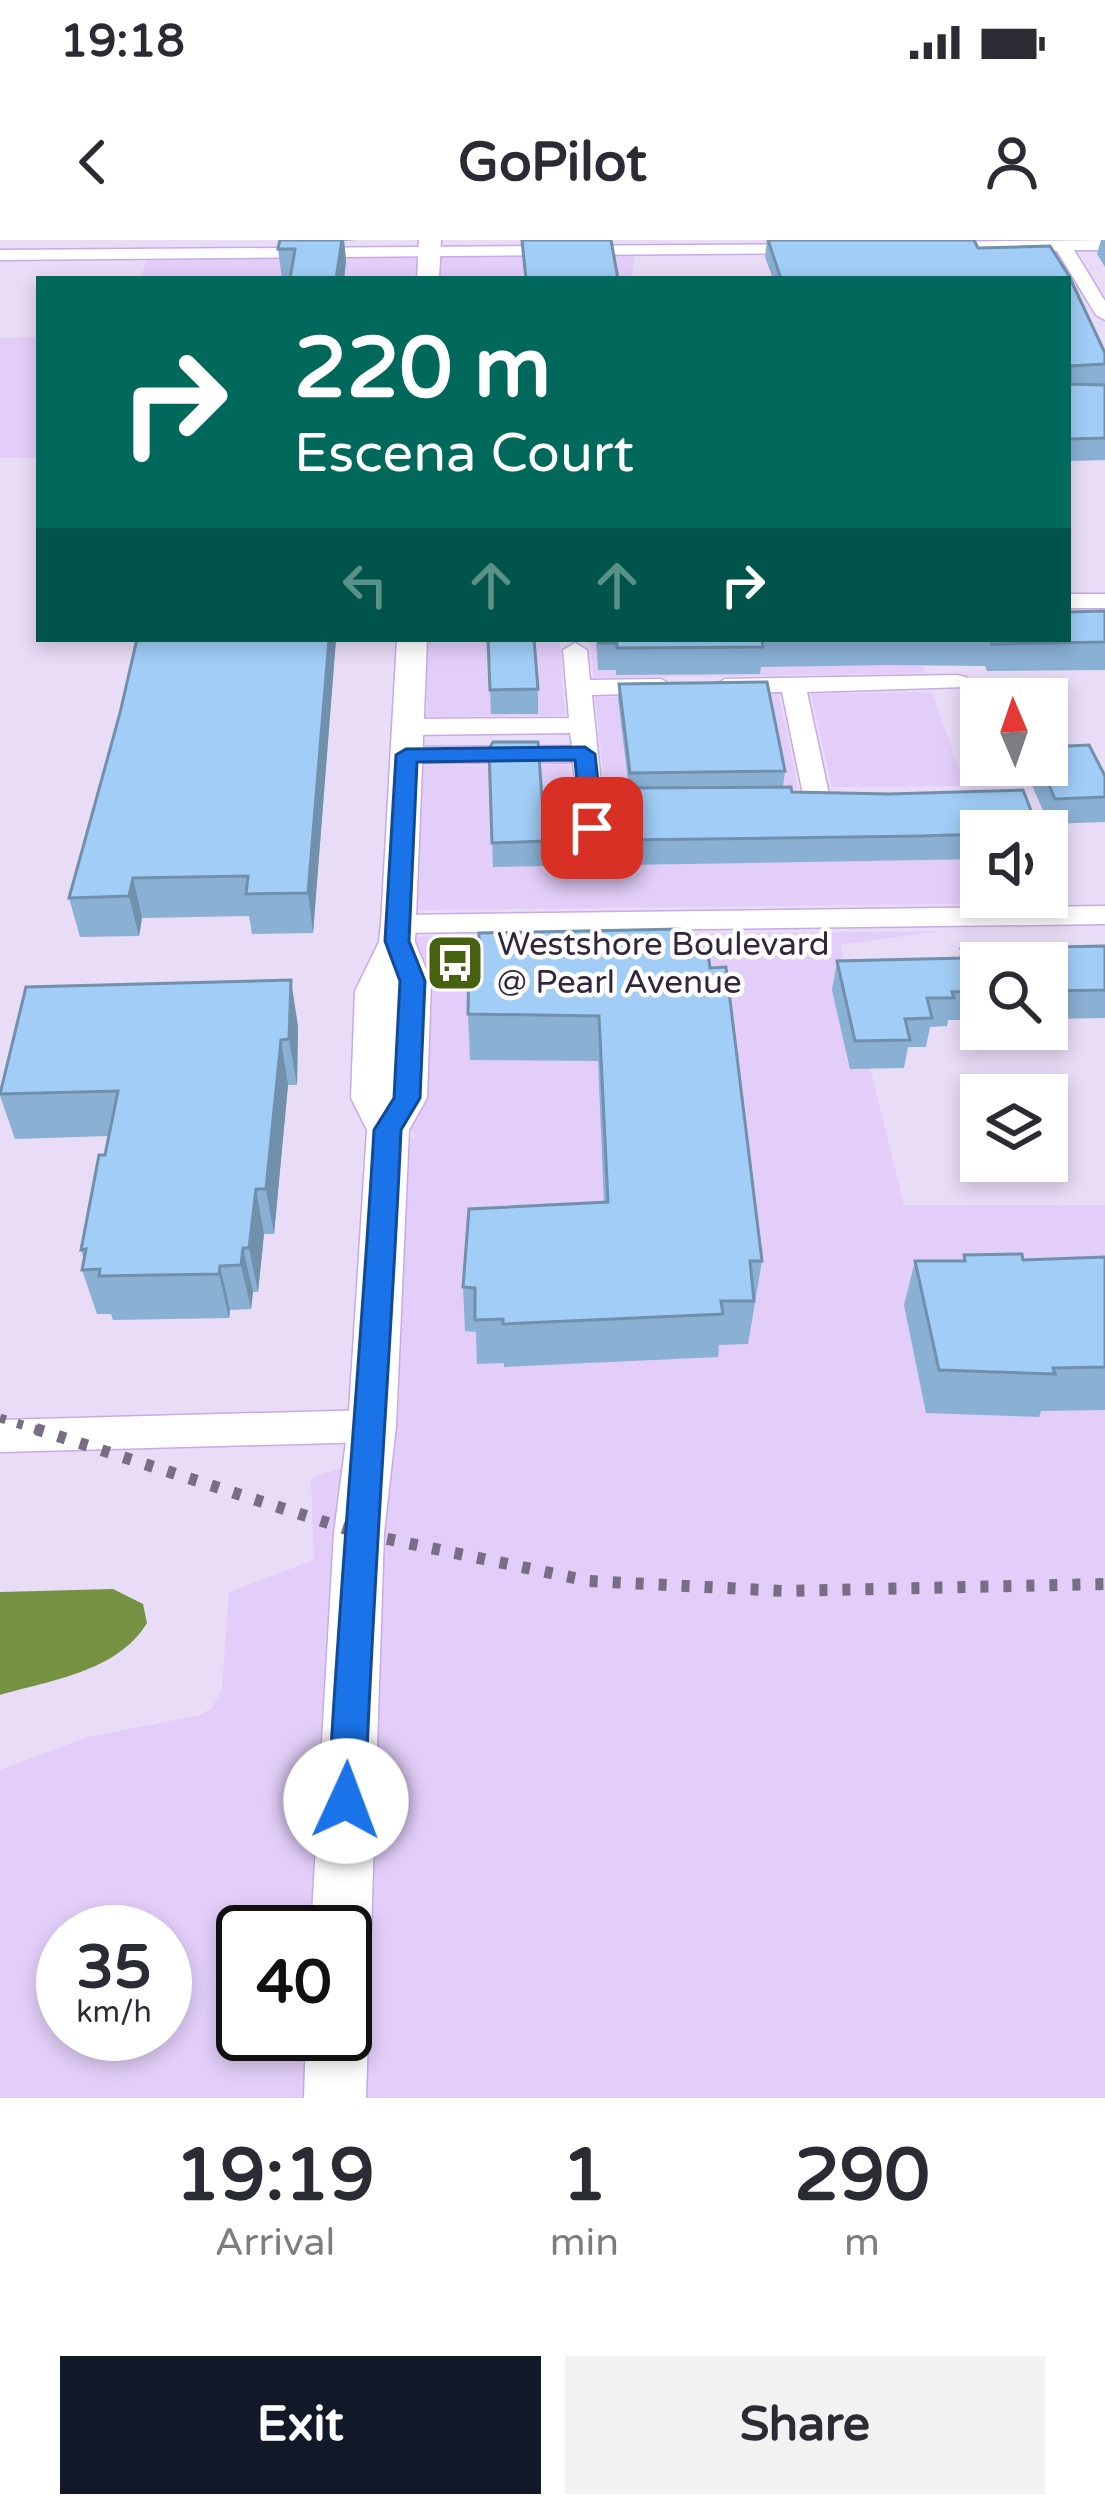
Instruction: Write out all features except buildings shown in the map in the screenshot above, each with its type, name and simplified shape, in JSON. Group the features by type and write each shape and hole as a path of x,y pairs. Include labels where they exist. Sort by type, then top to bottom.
{"street":[{"path":"1060,243 1105,315"},
{"path":"919,247 1105,245"},
{"path":"0,255 429,246 824,248"},
{"path":"428,276 429,246"},
{"path":"1071,602 1105,601"},
{"path":"342,1905 358,1533 372,1426 388,1130 407,1098 412,981 398,933 412,642"},
{"path":"575,650 595,854"},
{"path":"579,688 957,682"},
{"path":"793,685 817,799"},
{"path":"407,741 582,725"},
{"path":"407,741 585,754"},
{"path":"590,801 703,800"},
{"path":"398,933 1105,915"},
{"path":"0,1436 372,1426"},
{"path":"335,2098 336,2061"}],"shaded area":[{"path":"635,254 632,276 439,276 440,256"},
{"path":"418,257 417,276 141,276 147,259"},
{"path":"36,337 36,458 0,458 0,338"},
{"path":"427,642 560,642 565,715 425,717"},
{"path":"589,642 914,642 925,673 594,678"},
{"path":"932,692 960,772 960,786 965,786 832,787 811,694"},
{"path":"779,695 798,788 605,790 595,697"},
{"path":"569,765 579,867 613,866 608,812 973,808 960,810 960,904 418,910 423,766"},
{"path":"939,931 840,945 904,1205 1105,1205 1105,2098 367,2098 368,2061 372,2061 384,1533 395,1448 408,1140 415,1137 411,1129 428,1098 431,981 416,941 419,937"},
{"path":"342,1468 327,1630 313,1905 216,1905 216,2061 305,2061 303,2098 0,2098 0,1770 88,1737 200,1715 212,1708 222,1689 229,1592 314,1560 311,1478"},
{"path":"113,1589 143,1604 147,1623 134,1640 81,1672 0,1695 0,1592"}],"railway":[{"path":"0,1418 45,1432"},
{"path":"36,1429 359,1533 589,1581 784,1591 1105,1584"}],"place":[{"name":"Westshore Boulevard @ Pearl Avenue","path":"455,963"}],"route":[{"path":"346,1801 358,1533 372,1426 388,1130 407,1098 412,981 397,941 406,755 585,754 592,828"}]}
